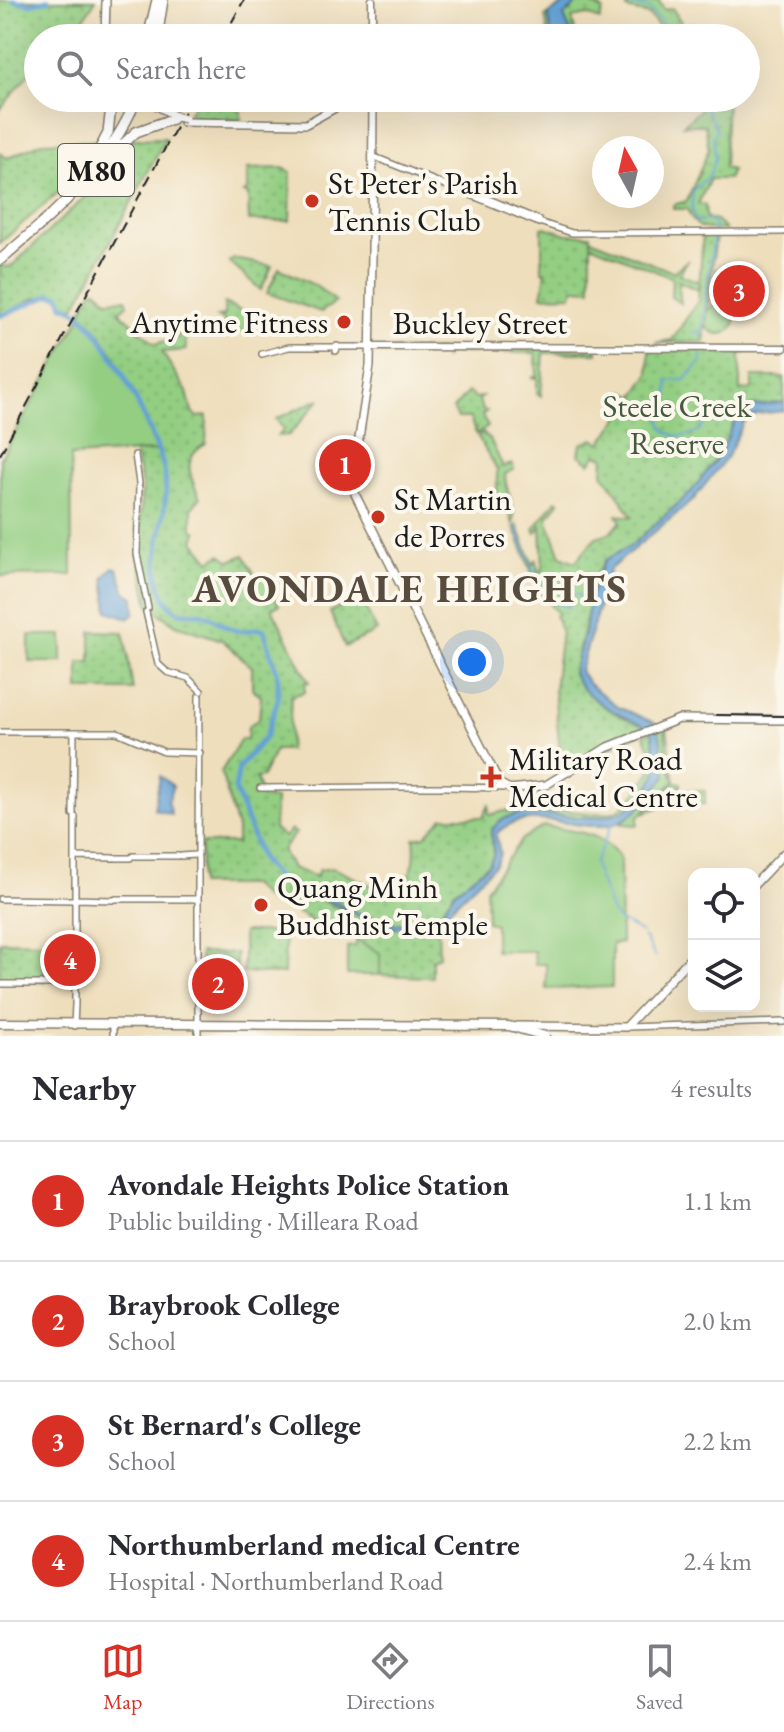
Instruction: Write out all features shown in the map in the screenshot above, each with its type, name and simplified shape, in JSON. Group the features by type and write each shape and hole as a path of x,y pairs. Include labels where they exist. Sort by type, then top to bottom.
{"highway":[{"path":"156,24 160,0"},
{"path":"84,178 107,137 110,112"},
{"name":"M80","path":"0,257 84,178 131,112"},
{"name":"M80","path":"0,257 51,217 96,171 133,112"},
{"path":"139,112 139,117 147,123 169,116"},
{"path":"51,217 94,180 127,138 169,116"},
{"path":"0,1025 74,1025 113,1029 515,1026 535,1033"},
{"path":"197,1027 513,1029 535,1033"}],"main road":[{"path":"372,0 372,24"},
{"path":"106,3 106,24"},
{"path":"162,112 169,116 209,122 305,122 326,112"},
{"path":"169,116 304,124 331,112"},
{"path":"371,112 373,346 354,476 357,499 499,786 531,788 554,782 602,750 688,718 784,719"},
{"name":"Buckley Street","path":"373,346 784,349"},
{"path":"760,882 784,856"},
{"path":"535,1033 608,1031 627,1025 688,960"}],"street":[{"path":"372,154 541,222 575,232 784,232"},
{"name":"Buckley Street","path":"264,354 289,347 373,346"},
{"path":"135,455 137,554 155,657 166,671 188,678 199,693 195,752 198,771 195,899 197,1027"},
{"path":"0,732 114,732 134,736 161,751 195,752"},
{"path":"74,732 74,1025"},
{"path":"260,788 499,786"},
{"path":"75,857 196,856"},
{"path":"0,899 195,899"},
{"path":"0,984 73,983"},
{"path":"627,1025 784,1022"}],"green space":[{"path":"0,0 96,0 83,20 88,24 24,24 24,80 0,110"},
{"path":"569,0 583,0 603,10 600,20 587,15 572,18 574,24 546,24 545,17"},
{"path":"628,0 640,4 658,0 664,10 672,8 682,24 656,24 649,15 627,9"},
{"path":"190,112 241,112 241,120 187,117"},
{"path":"698,112 726,112 724,168 732,170 728,179 710,179 698,204 705,205 706,218 716,220 725,230 701,227 693,221 687,209 673,209 673,205 687,201 709,149 705,125 683,125"},
{"path":"166,138 75,307 63,306 60,296 37,297 0,316 0,265 8,267 15,263 89,193 133,139"},
{"path":"101,140 70,182 0,243 0,153 7,158 42,142"},
{"path":"283,168 291,172 290,221 249,221 248,194 244,193 248,190 247,169"},
{"path":"542,228 567,234 591,235 591,289 574,288 572,295 542,296 546,272 542,271"},
{"path":"703,233 716,234 704,342 655,343 672,340 698,301"},
{"path":"591,239 673,272 688,260 679,274 699,282 698,290 678,281 681,304 671,297 672,278 590,244"},
{"path":"234,259 272,266 261,290 229,262"},
{"path":"724,265 736,273 737,288 730,295 718,290 712,293 717,289 716,271"},
{"path":"279,268 316,286 336,302 321,312 267,293"},
{"path":"97,289 107,300 126,299 128,304 119,311 155,344 176,338 181,332 185,334 186,350 162,352 187,392 192,412 198,417 207,416 206,444 190,461 190,475 200,498 192,508 192,529 197,532 194,541 210,561 221,554 230,561 244,555 257,579 265,576 279,605 272,608 309,682 305,683 305,692 291,696 289,750 275,750 262,777 256,778 262,798 275,799 274,829 284,837 291,830 296,833 282,850 292,868 316,877 319,870 333,868 390,894 402,885 413,867 414,838 425,836 443,817 483,817 489,804 489,815 526,806 531,802 532,791 536,791 537,805 586,813 618,810 629,801 651,771 650,749 644,734 653,731 657,772 639,799 619,813 596,817 528,813 508,818 491,832 494,854 489,864 455,891 434,921 387,924 367,918 311,891 304,893 389,929 438,924 439,956 432,959 432,977 380,975 380,953 356,940 356,935 339,931 339,940 333,939 332,932 311,926 311,920 291,909 291,904 275,896 271,904 251,885 200,885 201,843 237,843 237,829 221,772 241,739 247,739 248,726 259,719 261,696 252,689 252,667 222,640 176,625 149,606 139,556 142,485 135,452 157,451 116,359 81,312 91,293"},
{"path":"224,303 244,312 253,330 263,332 224,332 224,320 217,317 224,316"},
{"path":"720,304 731,308 735,319 731,330 720,334 709,330 705,319 709,308"},
{"path":"83,313 116,359 157,451 71,456 72,575 0,576 0,459"},
{"path":"383,349 597,349 597,353 544,353 541,396 537,394 537,378 531,378 537,376 536,353 447,353 445,358 443,353 382,353"},
{"name":"Steele Creek Reserve","path":"649,350 749,351 740,354 740,391 752,389 752,377 784,377 784,402 750,407 737,416 720,454 691,492 632,545 605,560 597,573 573,673 578,683 595,700 649,728 562,775 554,689 561,631 555,616 558,613 542,594 514,528 517,525 533,564 536,560 538,571 543,570 541,526 536,533 534,529 556,500 559,502 547,518 561,556 575,562 596,537 609,533 621,522 617,515 633,517 603,473 604,457 596,455 590,463 579,455 581,444 594,439 601,443 629,404 619,399 619,394 625,391 634,397 649,374"},
{"path":"468,392 475,398 482,397 479,400 482,410 487,411 482,415 488,427 476,435 470,418 458,418 453,409"},
{"path":"320,399 289,435 278,436 284,430 276,419"},
{"path":"483,433 491,441 503,467 512,464 514,469 505,474 514,513 513,524 507,508 497,508 497,470 478,437"},
{"path":"359,596 377,631 345,647 330,612"},
{"path":"91,631 124,632 133,690 79,690 79,662 91,662"},
{"path":"29,635 62,635 62,662 29,662"},
{"path":"685,721 667,728 675,780 667,761 665,726"},
{"path":"665,726 667,761 675,781 638,817 638,825 621,824 666,776 658,729"},
{"path":"675,781 681,783 681,790 705,791 705,804 665,805 644,813"},
{"path":"544,826 596,837 620,858 621,943 612,944 612,987 546,989 546,964 535,964 534,951 495,951 495,924 487,922 486,889 522,839"},
{"path":"243,932 285,932 284,974 243,973"},
{"path":"356,940 381,952 380,975 347,975 347,947 356,946"},
{"path":"0,941 44,942 44,982 0,982"},
{"path":"200,953 236,953 236,990 228,990 228,985 219,985 214,981 210,981 210,986 204,986 200,980"}],"water":[{"path":"570,0 575,1 575,6 564,16 567,24 550,24 548,15"},
{"path":"784,402 784,411 757,414 744,421 729,454 693,500 610,569 580,671 589,684 618,707 655,723 660,735 666,776 638,809 617,823 603,826 539,820 509,825 496,834 500,854 496,864 431,927 409,929 376,923 302,892 327,892 343,906 387,924 431,922 439,917 455,891 489,864 494,854 491,832 504,818 523,814 596,817 620,812 641,798 657,772 652,730 595,700 573,672 586,627 590,597 605,560 632,545 691,492 720,454 737,416 750,407"},
{"path":"113,567 117,568 126,592 134,597 135,613 128,618 108,611 104,577"},
{"path":"160,776 173,786 168,802 171,814 154,809"}],"waterway":[{"path":"13,0 31,4 48,0"},
{"path":"600,0 650,9 662,24"},
{"path":"701,338 715,226 709,220 696,221 692,208 693,190 709,176 715,159 713,136 717,131 708,112"},
{"path":"0,316 52,294 60,296 63,306 77,312 92,327 124,376 150,430 164,470 165,505 157,557 161,590 170,605 182,613 204,614 237,630 264,630 278,675 278,699 266,736 239,767 235,789 262,861 276,877 306,892"},
{"path":"692,332 702,331"},
{"path":"701,354 701,362 685,380 668,381 661,419 663,428 676,436 688,435 698,431 716,414 747,409"},
{"path":"516,527 530,563 553,603 568,607 571,595 591,595"},
{"path":"613,822 594,864 612,913 622,923"},
{"path":"624,923 642,933"},
{"path":"644,937 655,957"}],"tram line":[{"path":"716,715 784,716"}],"railway":[{"path":"231,24 244,0"},
{"path":"0,455 184,112"}],"place":[{"name":"St Peter's Parish Tennis Club","path":"312,201"},
{"name":"St Bernard's College","path":"739,291"},
{"name":"Anytime Fitness","path":"344,322"},
{"name":"Avondale Heights Police Station","path":"345,465"},
{"name":"St Martin de Porres","path":"378,517"},
{"name":"Military Road Medical Centre","path":"491,777"},
{"name":"Quang Minh Buddhist Temple","path":"261,905"},
{"name":"Northumberland medical Centre","path":"70,960"},
{"name":"Braybrook College","path":"218,984"}],"district":[{"name":"AVONDALE HEIGHTS","path":"410,588"}]}
